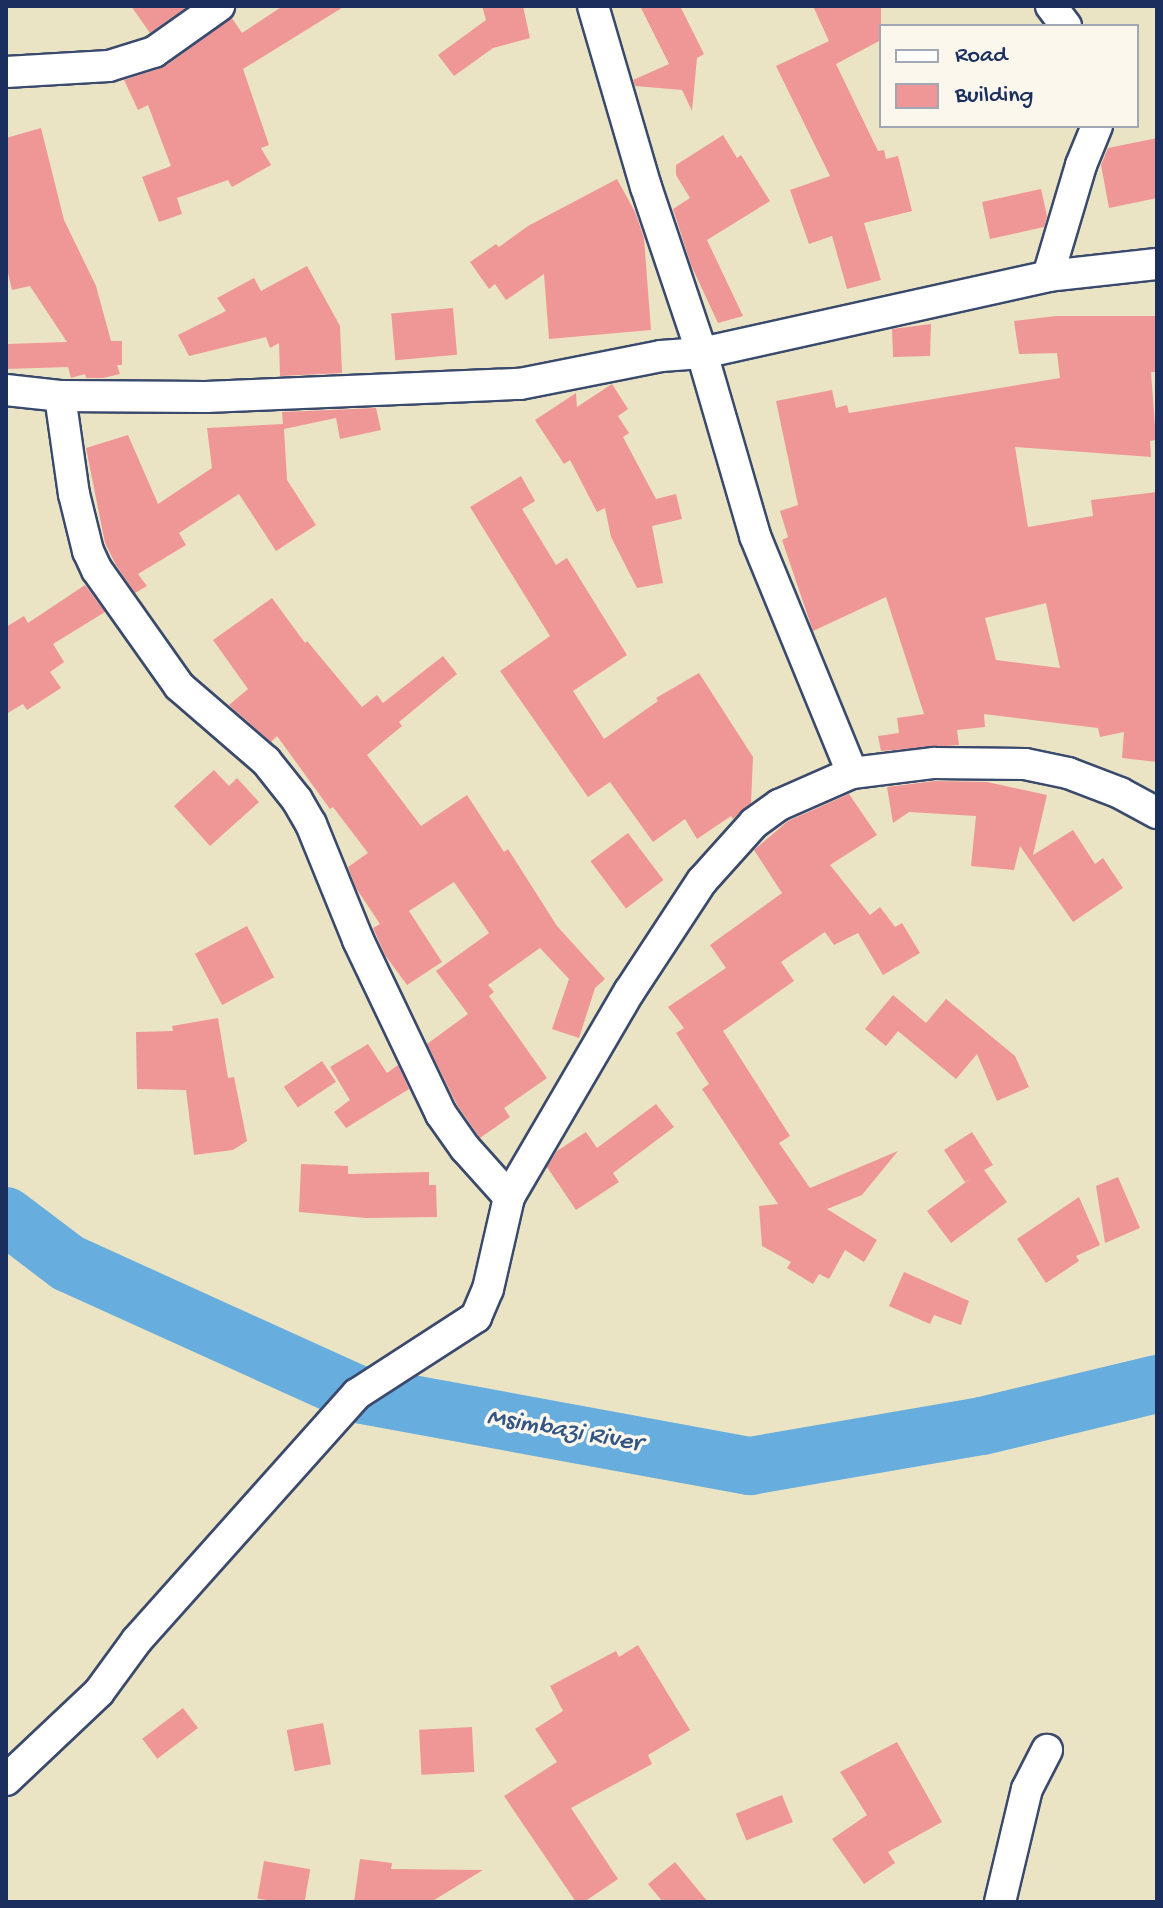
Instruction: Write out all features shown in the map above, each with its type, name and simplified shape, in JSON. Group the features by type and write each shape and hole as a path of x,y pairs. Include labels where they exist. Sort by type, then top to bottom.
{"street":[{"path":"6,72 109,66 154,52 219,6"},
{"path":"593,6 646,187 702,353 755,536 852,773"},
{"path":"1051,6 1064,24"},
{"path":"1048,276 1081,165 1096,128"},
{"path":"6,390 60,396 206,397 335,389 460,389 520,384 661,356 702,353 1048,276 1157,264"},
{"path":"60,396 74,494 88,551 97,570 179,686 266,761 297,800 311,824 358,940 441,1114 452,1132 509,1197"},
{"path":"6,1780 99,1692 137,1640 357,1394 476,1317 488,1289 509,1197 629,992 702,881 766,814 809,790 852,773 934,763 1025,764 1068,773 1120,793 1157,813"},
{"path":"1000,1902 1027,1789 1047,1750"}],"building":[{"path":"131,6 188,6 150,33"},
{"path":"283,6 345,6 243,69 269,145 261,148 271,165 232,187 228,180 177,198 182,214 159,222 142,177 171,166 148,105 138,110 124,80 164,67 232,18 242,33"},
{"path":"482,6 523,6 530,38 493,48 454,76 438,55 486,20"},
{"path":"640,6 680,6 704,54 697,58 692,111 682,90 635,86 633,80 669,64"},
{"path":"813,6 881,6 879,41 836,64 878,151 884,150 886,159 898,156 912,211 864,223 881,280 847,289 832,236 809,244 790,190 830,176 776,66 829,41"},
{"path":"41,128 64,220 96,286 111,341 122,341 122,365 117,365 120,374 86,378 85,374 71,378 68,367 6,369 6,344 67,342 30,286 12,290 6,265 6,138"},
{"path":"723,135 737,158 741,155 770,201 707,240 743,316 718,323 691,265 673,209 690,198 676,175 676,165"},
{"path":"1157,138 1157,198 1109,208 1101,165 1108,148"},
{"path":"617,179 635,212 644,238 651,330 549,339 544,274 506,300 495,284 489,289 470,262 496,244 499,247 528,226"},
{"path":"1041,189 1047,216 1044,227 990,239 982,202"},
{"path":"307,266 340,326 342,373 280,376 279,343 270,348 266,337 189,356 178,335 226,311 217,298 254,278 261,291"},
{"path":"453,308 457,355 395,360 391,313"},
{"path":"1056,316 1157,316 1157,372 1151,372 1156,440 1150,441 1151,457 1015,447 1028,527 1093,516 1091,500 1157,492 1157,762 1122,758 1124,732 1100,737 1098,728 984,714 985,727 957,730 959,745 881,751 878,736 899,733 897,718 924,714 886,597 813,631 782,540 788,537 780,511 798,505 776,401 832,390 836,408 847,405 849,413 1060,378 1057,353 1019,354 1014,321","holes":["1046,603 1060,668 996,660 985,618"]},
{"path":"931,324 930,356 893,357 892,329"},
{"path":"612,384 628,409 618,416 629,433 623,437 656,499 676,494 682,519 652,526 663,583 637,588 611,537 605,508 597,512 570,460 564,464 535,420 576,393 577,407"},
{"path":"376,408 381,430 340,439 336,418 284,429 287,480 316,525 276,551 239,494 179,533 186,545 138,574 147,586 135,593 105,543 86,448 128,435 158,504 212,468 207,428 283,424 282,412"},
{"path":"521,476 535,501 522,509 556,565 567,558 627,655 573,691 604,739 658,701 656,698 699,673 753,757 751,803 733,819 731,816 697,839 685,819 653,842 610,782 588,797 500,671 550,636 470,507"},
{"path":"85,585 105,612 53,644 64,662 50,672 61,688 27,710 23,704 6,714 6,627 24,616 28,623"},
{"path":"272,598 305,643 307,641 362,707 377,695 383,703 443,656 457,674 399,722 402,726 367,755 421,826 467,795 504,852 508,849 557,926 605,979 595,988 579,1038 552,1029 569,979 540,948 488,985 494,992 489,996 547,1078 504,1108 510,1117 480,1138 457,1105 427,1044 468,1014 436,971 489,933 454,882 409,911 442,962 407,985 385,955 373,928 380,924 356,888 348,867 368,853 333,807 330,809 277,736 271,742 229,705 248,689 213,640"},
{"path":"214,770 229,786 237,778 259,802 210,846 174,806"},
{"path":"935,781 987,782 1047,795 1033,855 1073,830 1095,864 1103,858 1123,888 1073,922 1020,846 1014,870 971,866 976,816 909,812 893,823 887,787"},
{"path":"849,794 877,835 830,865 870,915 880,907 895,927 902,923 920,953 883,975 858,933 834,945 825,932 781,962 794,981 723,1031 790,1136 779,1143 810,1188 898,1151 862,1195 827,1209 877,1240 864,1262 845,1250 829,1279 819,1274 813,1284 787,1268 791,1262 762,1246 759,1206 778,1204 702,1089 709,1084 676,1033 684,1028 668,1007 726,968 710,945 782,893 754,850 788,821"},
{"path":"628,833 664,880 626,908 590,861"},
{"path":"247,926 274,977 222,1005 195,954"},
{"path":"893,995 926,1023 946,999 1015,1056 1029,1087 997,1101 977,1054 956,1079 898,1031 886,1046 865,1029"},
{"path":"218,1018 228,1078 234,1077 247,1141 233,1150 194,1155 186,1090 137,1089 136,1032 173,1031 172,1026"},
{"path":"368,1044 387,1073 398,1065 409,1089 346,1128 334,1112 350,1100 330,1067"},
{"path":"322,1061 336,1082 298,1107 284,1087"},
{"path":"656,1104 674,1127 613,1173 619,1182 576,1210 547,1167 557,1151 586,1132 597,1148"},
{"path":"972,1132 993,1165 984,1170 1007,1202 951,1243 927,1211 970,1179 965,1182 944,1150"},
{"path":"301,1164 348,1166 348,1174 429,1172 429,1185 436,1185 437,1217 366,1218 299,1212"},
{"path":"1118,1177 1140,1228 1105,1243 1096,1186"},
{"path":"1079,1197 1100,1245 1076,1256 1079,1261 1046,1283 1017,1239"},
{"path":"904,1272 969,1301 961,1325 934,1315 930,1324 889,1306"},
{"path":"638,1645 690,1730 648,1755 652,1764 571,1808 618,1879 584,1902 576,1902 504,1796 557,1762 535,1729 563,1711 550,1686 616,1651 619,1657"},
{"path":"183,1708 198,1728 157,1759 142,1739"},
{"path":"323,1723 331,1764 295,1771 287,1730"},
{"path":"472,1727 474,1772 421,1775 419,1730"},
{"path":"897,1742 942,1822 888,1852 895,1863 864,1884 832,1839 867,1815 840,1772"},
{"path":"782,1795 793,1822 747,1841 736,1814"},
{"path":"360,1859 392,1863 391,1869 483,1870 431,1902 354,1902"},
{"path":"264,1861 310,1869 304,1902 257,1898"},
{"path":"675,1862 708,1902 663,1902 648,1884"}],"waterway":[{"name":"Msimbazi River","path":"6,1216 68,1263 357,1394 750,1466 982,1426 1157,1384"}]}
